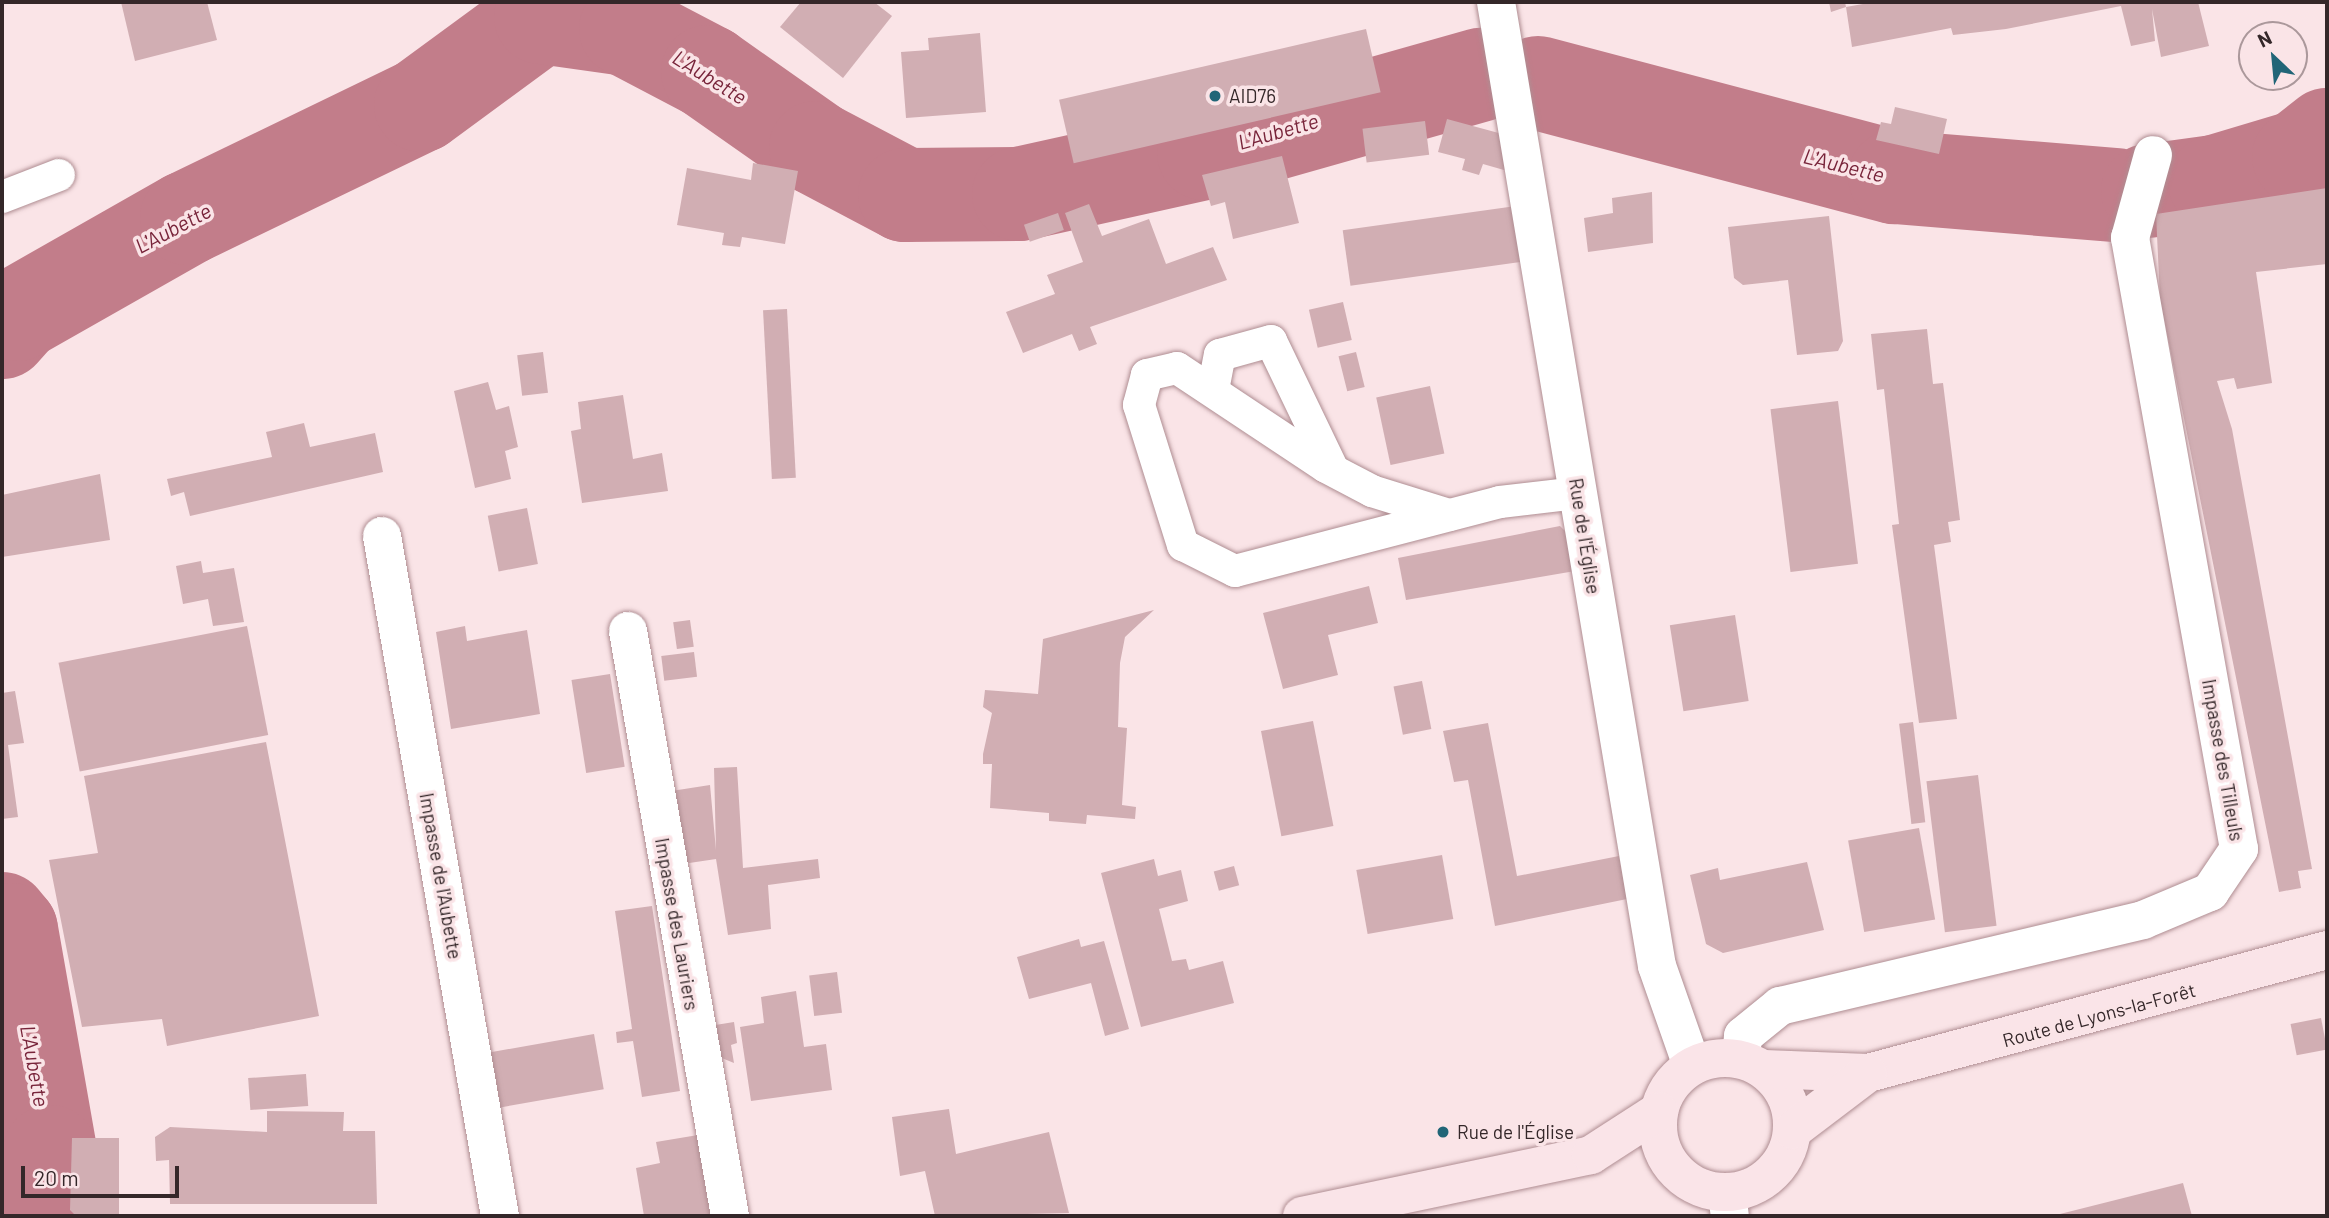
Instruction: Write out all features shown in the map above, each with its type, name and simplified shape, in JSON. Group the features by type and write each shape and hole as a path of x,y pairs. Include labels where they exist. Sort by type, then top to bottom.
{"main road":[{"name":"Route de Lyons-la-Forêt","path":"1752,1064 1868,1073 2327,950"},
{"path":"1591,1155 1659,1111 1677,1077 1692,1066 1752,1064 1791,1107 1793,1130 1772,1175 1729,1204 1692,1184 1666,1158 1659,1111"},
{"name":"Route de Lyons-la-Forêt","path":"1793,1130 1868,1073"},
{"path":"1302,1216 1591,1155 1666,1158"}],"street":[{"name":"Rue de l'Église","path":"1496,2 1657,966 1692,1066"},
{"name":"Impasse des Tilleuls","path":"1752,1064 1744,1036 1780,1006 2143,920 2210,892 2239,849 2130,238 2153,155"},
{"name":"Impasse de l'Aubette","path":"382,536 500,1216"},
{"name":"Impasse des Lauriers","path":"628,631 730,1216"}],"lane":[{"path":"2,197 59,175"},
{"path":"1213,390 1220,355 1271,341 1333,471"},
{"path":"1450,515 1372,491 1333,471 1177,368 1147,375 1139,405 1183,545 1235,571 1450,515 1578,493"}],"building":[{"path":"121,2 207,2 217,40 135,61"},
{"path":"801,2 874,2 892,16 843,78 780,27"},
{"path":"1829,2 1845,2 1846,7 1831,12"},
{"path":"1874,2 2198,2 2209,46 2161,57 2152,9 2155,41 2131,46 2121,6 2006,29 1953,35 1951,28 1852,47 1846,7"},
{"path":"1366,29 1381,92 1074,163 1059,100"},
{"path":"980,33 986,112 906,118 901,52 929,50 928,38"},
{"path":"1895,107 1947,119 1939,154 1876,140 1881,122 1891,124"},
{"path":"1447,119 1506,135 1511,172 1483,164 1479,175 1462,170 1465,159 1438,152"},
{"path":"1425,121 1429,155 1367,162 1362,129"},
{"path":"1282,156 1299,223 1233,239 1225,202 1211,206 1202,175"},
{"path":"753,163 798,171 785,244 742,237 740,247 722,245 724,233 677,225 687,168 751,180"},
{"path":"2327,188 2327,264 2256,272 2272,383 2237,389 2234,378 2217,381 2232,429 2312,869 2298,871 2301,888 2279,892 2160,299 2156,214"},
{"path":"1652,192 1653,243 1588,252 1584,218 1613,213 1612,198"},
{"path":"1089,204 1102,236 1149,219 1166,264 1213,247 1227,280 1090,327 1097,344 1079,351 1072,334 1023,353 1006,312 1055,294 1047,275 1083,262 1065,213"},
{"path":"1516,206 1524,261 1350,286 1343,230"},
{"path":"1058,213 1064,230 1030,242 1024,225"},
{"path":"1829,216 1843,341 1838,351 1797,355 1788,280 1743,285 1734,278 1728,227"},
{"path":"1343,302 1352,340 1318,348 1309,310"},
{"path":"787,309 796,478 772,479 763,310"},
{"path":"1927,329 1933,384 1943,383 1960,520 1948,522 1951,542 1934,545 1957,719 1919,723 1892,525 1899,524 1884,389 1877,390 1871,334"},
{"path":"543,352 548,393 522,396 517,355"},
{"path":"1356,352 1365,387 1347,391 1339,356"},
{"path":"488,382 496,410 509,406 518,447 505,451 511,479 475,488 454,391"},
{"path":"1430,386 1444,453 1391,465 1376,397"},
{"path":"623,395 633,459 662,453 668,491 582,503 571,431 581,429 578,402"},
{"path":"1838,401 1858,564 1790,572 1771,409"},
{"path":"304,423 310,447 375,433 383,472 190,516 184,492 171,496 167,479 272,457 266,432"},
{"path":"100,474 110,540 2,557 2,495"},
{"path":"527,508 538,564 499,572 488,516"},
{"path":"1560,526 1570,536 1575,571 1406,600 1398,558"},
{"path":"201,561 203,573 234,568 244,622 213,626 208,599 183,604 176,566"},
{"path":"1369,586 1378,623 1328,635 1338,675 1283,689 1263,613"},
{"path":"1154,610 1125,637 1120,663 1118,727 1127,728 1122,805 1136,807 1135,819 1087,815 1086,824 1049,821 1049,813 990,808 992,764 983,764 983,754 992,713 983,707 985,690 1038,694 1043,639"},
{"path":"1735,615 1749,701 1683,711 1670,625"},
{"path":"690,620 694,647 677,649 673,622"},
{"path":"247,626 268,735 80,772 59,663"},
{"path":"465,626 467,641 527,630 540,714 451,729 436,632"},
{"path":"694,652 697,677 664,681 661,656"},
{"path":"610,674 625,767 586,773 571,680"},
{"path":"1422,681 1431,729 1403,735 1394,687"},
{"path":"15,691 24,743 8,745 18,817 2,819 2,693"},
{"path":"1313,721 1333,826 1281,836 1261,731"},
{"path":"1913,722 1925,822 1911,824 1899,724"},
{"path":"1488,723 1517,876 1619,856 1627,899 1495,926 1468,780 1454,782 1443,731"},
{"path":"266,742 319,1016 167,1046 162,1019 82,1027 49,860 98,853 84,776"},
{"path":"737,767 743,868 818,859 820,878 768,885 771,929 728,935 716,859 676,865 665,792 710,785 716,850 714,768"},
{"path":"1978,775 1997,926 1945,932 1926,781"},
{"path":"1919,828 1935,920 1864,932 1848,841"},
{"path":"1442,855 1453,919 1368,934 1356,870"},
{"path":"1154,859 1158,876 1181,870 1188,901 1159,909 1172,961 1186,959 1189,970 1223,961 1234,1003 1141,1027 1101,873"},
{"path":"1807,862 1824,930 1723,953 1706,944 1690,875 1718,868 1720,880"},
{"path":"1234,866 1239,885 1219,891 1214,871"},
{"path":"652,906 680,1091 642,1097 633,1041 617,1043 616,1032 632,1029 615,911"},
{"path":"1079,939 1081,947 1104,941 1129,1029 1105,1036 1091,983 1029,999 1017,957"},
{"path":"837,972 842,1013 814,1016 809,975"},
{"path":"796,991 804,1047 826,1044 832,1090 751,1101 740,1027 764,1023 761,997"},
{"path":"2321,1018 2327,1049 2297,1055 2291,1024"},
{"path":"734,1022 737,1043 731,1045 734,1063 707,1052 703,1027"},
{"path":"594,1034 604,1089 500,1107 491,1052"},
{"path":"306,1074 308,1106 250,1110 248,1078"},
{"path":"949,1109 956,1154 1049,1132 1069,1213 935,1216 925,1171 900,1176 892,1117"},
{"path":"267,1111 344,1112 343,1131 375,1131 377,1204 170,1204 169,1160 156,1161 155,1137 170,1127 267,1132"},
{"path":"704,1134 711,1216 644,1216 636,1168 660,1163 656,1142"},
{"path":"72,1138 119,1138 119,1216 76,1216 70,1210"},
{"path":"2183,1183 2192,1216 2056,1216 2056,1215"}],"waterway":[{"name":"L'Aubette","path":"2,332 18,314 187,218 421,105 541,17 626,29 708,72 816,148 905,195 1019,194 1204,153 1480,75"},
{"name":"L'Aubette","path":"1538,83 1895,177 2116,195"},
{"name":"L'Aubette","path":"2148,191 2215,182 2299,157 2327,135"},
{"name":"L'Aubette","path":"2,919 11,930 50,1152 49,1216"}],"place":[{"name":"AID76","path":"1215,96"},
{"name":"Rue de l'Église","path":"1443,1132"}]}
